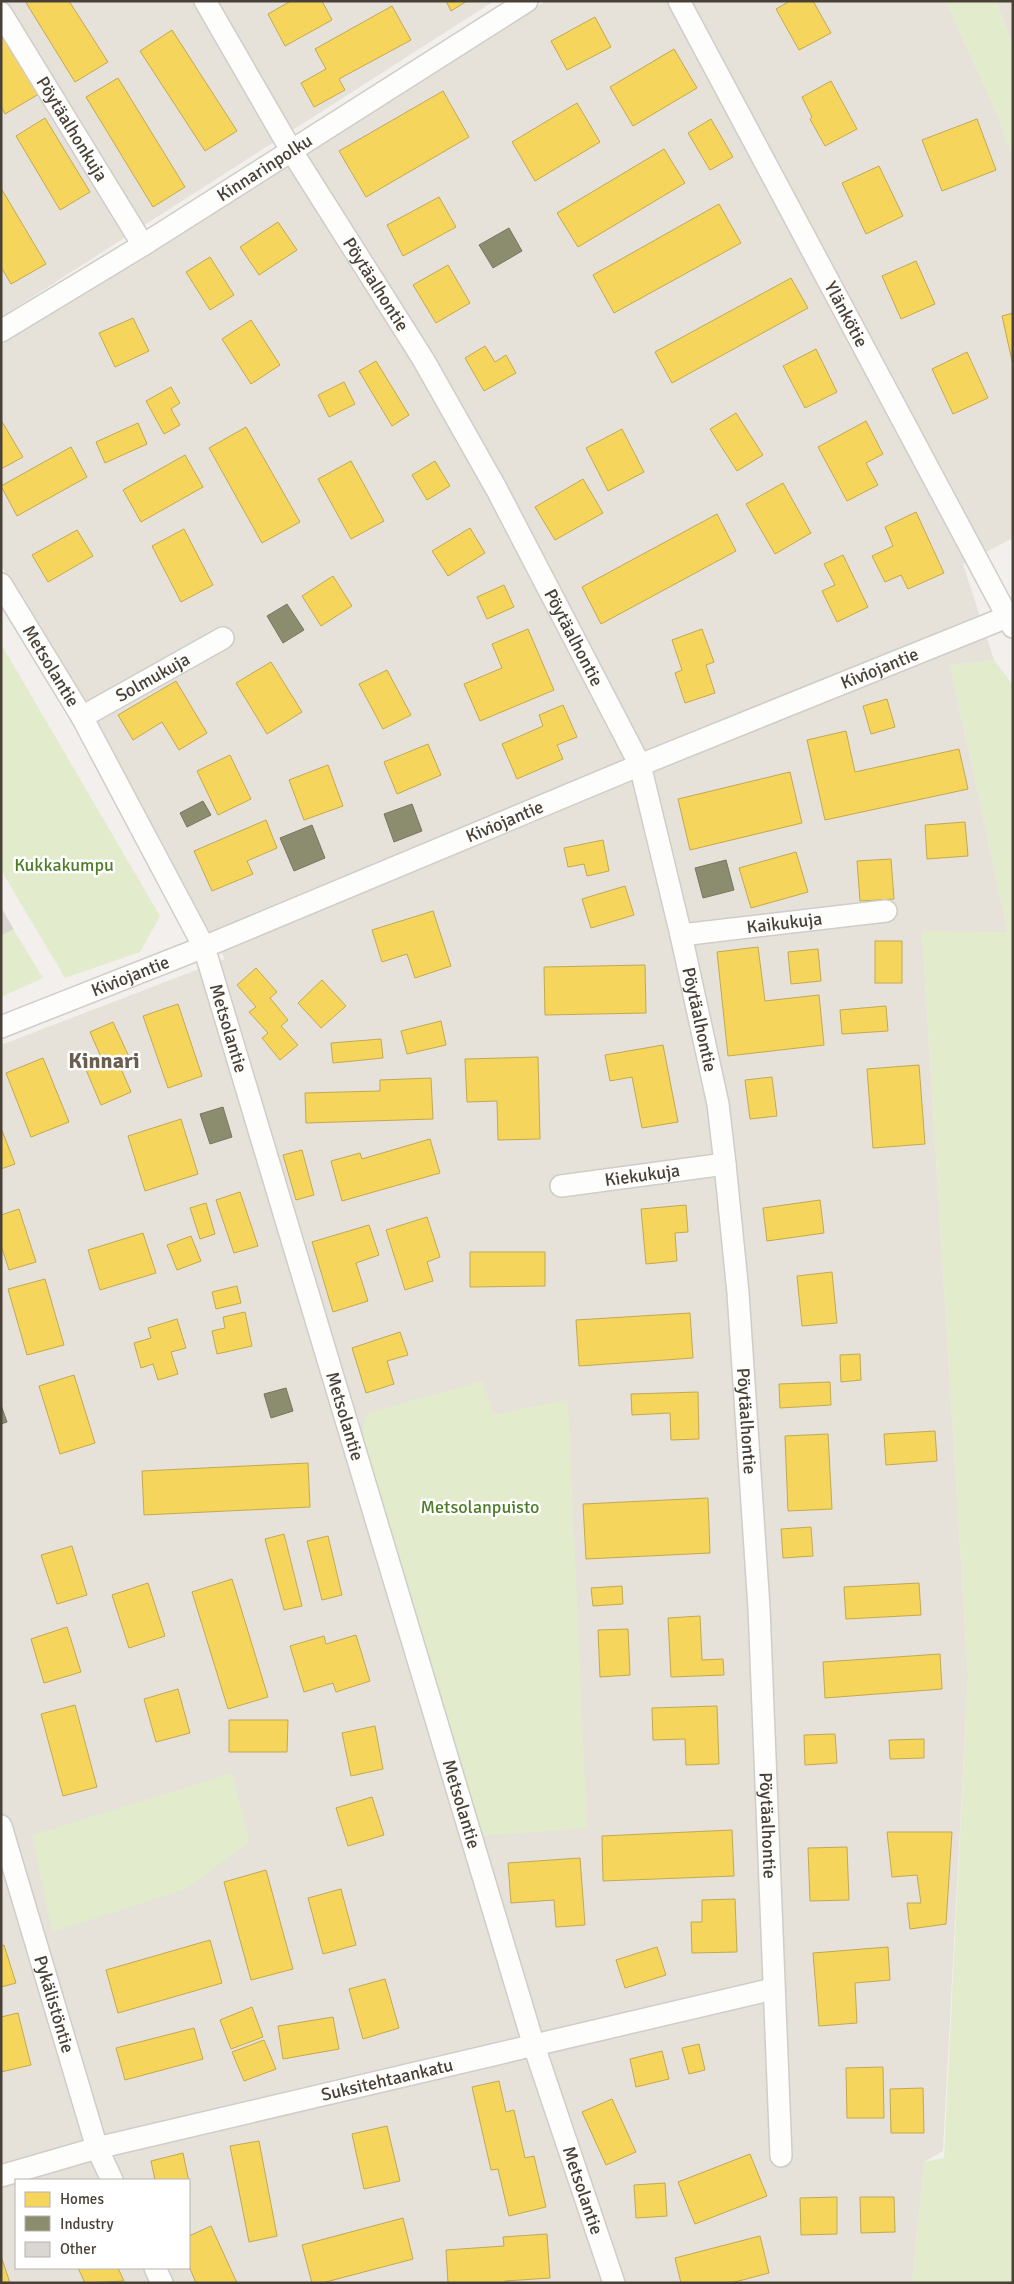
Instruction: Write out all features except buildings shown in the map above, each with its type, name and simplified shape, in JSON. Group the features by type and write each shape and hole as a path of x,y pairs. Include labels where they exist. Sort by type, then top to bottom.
{"street":[{"name":"Pöytäalhontie","path":"205,1 291,150 423,359 497,490 640,765 681,935 718,1104 725,1164 738,1294 759,1608 781,2156"},
{"name":"Kinnarinpolku","path":"1,331 144,245 527,1"},
{"name":"Ylänkötie","path":"679,1 1010,622"},
{"name":"Pöytäalhonkuja","path":"1,13 144,245"},
{"name":"Metsolantie","path":"1,584 82,717 204,947 534,2046 614,2283"},
{"name":"Kiviojantie","path":"1,1027 204,947 640,765 1010,622"},
{"name":"Solmukuja","path":"82,717 224,638"},
{"name":"Kaikukuja","path":"681,935 886,911"},
{"name":"Kiekukuja","path":"560,1186 725,1164"},
{"name":"Pykälistöntie","path":"1,1826 97,2148 112,2179"},
{"name":"Suksitehtaankatu","path":"1,2176 97,2148 773,1989"},
{"path":"155,2269 162,2283"}],"shaded area":[{"path":"1,1 494,1 1,317"},
{"path":"546,1 946,1 1000,121 1013,160 1013,538 963,564 994,660 950,665 1008,932 922,932 968,1676 943,2151 924,2162 912,2283 1,2283 1,1045 225,959 1,565 1,343"},
{"path":"996,1 1013,1 1013,47"}],"green space":[{"path":"946,1 996,1 1013,47 1013,160 1000,121"},
{"name":"Kukkakumpu","path":"1,644 160,916 140,952 65,978 1,870"},
{"path":"994,660 1013,685 1013,2283 912,2283 924,2162 944,2158 968,1676 922,931 1008,932 950,665"},
{"path":"13,929 43,978 1,997 1,935"},
{"name":"Metsolanpuisto","path":"482,1381 494,1414 568,1400 587,1828 483,1836 362,1437 367,1413"},
{"path":"232,1773 250,1842 186,1889 52,1932 32,1835"}],"district":[{"name":"Kinnari","path":"104,1060"}]}
